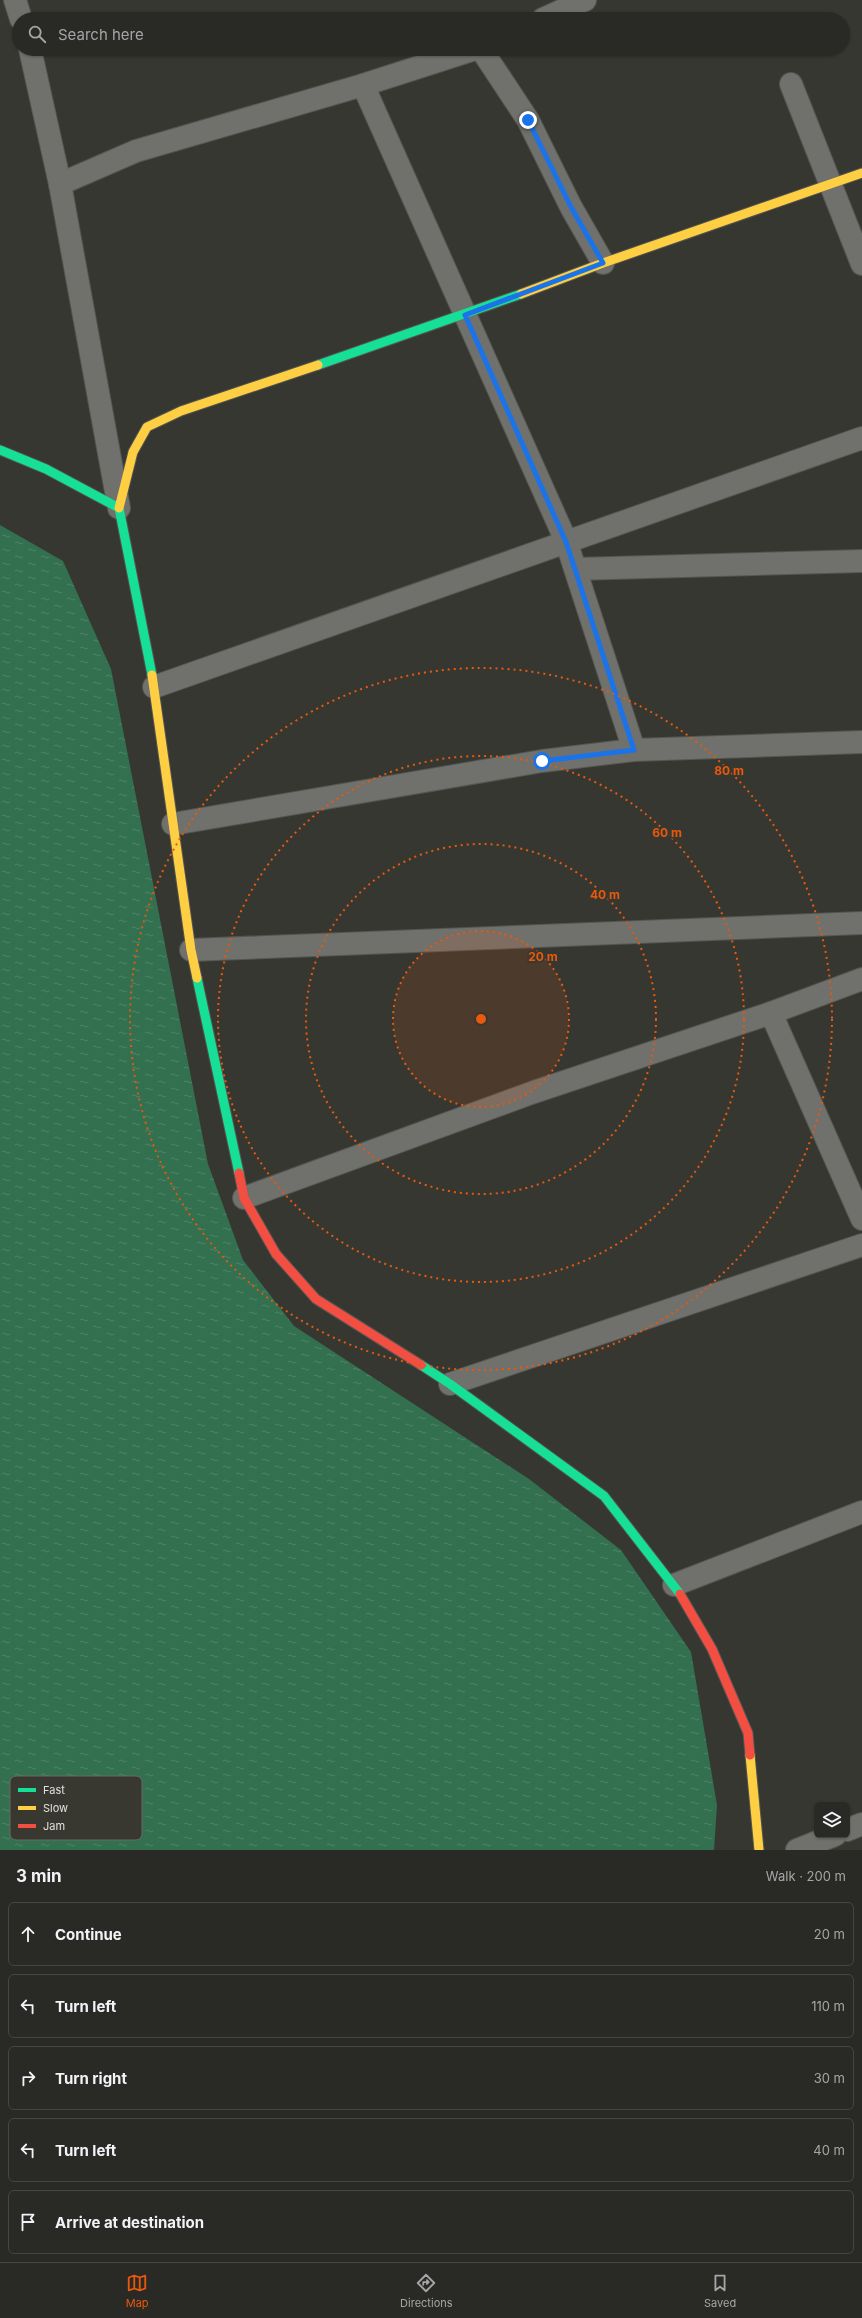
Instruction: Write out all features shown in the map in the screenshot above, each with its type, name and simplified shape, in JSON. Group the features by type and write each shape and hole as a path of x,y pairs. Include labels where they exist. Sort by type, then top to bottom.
{"street":[{"path":"15,0 19,12"},
{"path":"558,12 585,0"},
{"path":"32,56 60,184 119,508 154,687 191,950 244,1198 276,1254 316,1300 450,1384 604,1496 674,1585 712,1649 748,1732 759,1850"},
{"path":"60,184 136,151 363,85 452,56"},
{"path":"486,56 528,120 571,207 603,263"},
{"path":"791,84 862,264"},
{"path":"363,85 566,542 634,750"},
{"path":"119,508 133,452 147,427 181,411 465,315 603,263 862,173"},
{"path":"154,687 862,438"},
{"path":"0,450 42,465 119,508"},
{"path":"576,569 862,561"},
{"path":"173,824 542,761 634,750 862,742"},
{"path":"191,950 862,923"},
{"path":"244,1198 534,1092 771,1013 862,979"},
{"path":"771,1013 862,1219"},
{"path":"450,1384 862,1246"},
{"path":"674,1585 862,1512"},
{"path":"850,1829 862,1824"},
{"path":"797,1850 827,1838"}],"water":[{"path":"0,525 63,561 111,669 208,1164 243,1260 294,1326 529,1479 621,1550 691,1652 717,1805 714,1850 0,1850"}],"traffic: fast":[{"path":"318,365 521,294"},
{"path":"0,450 46,469 119,508 152,675"},
{"path":"197,978 239,1173"},
{"path":"421,1365 450,1384 604,1496 680,1594"}],"traffic: slow":[{"path":"521,294 603,263 862,173"},
{"path":"119,508 133,452 147,427 181,411 318,365"},
{"path":"152,675 191,950 197,978"},
{"path":"750,1755 759,1850"}],"traffic: jam":[{"path":"239,1173 244,1198 276,1254 316,1299 421,1365"},
{"path":"680,1594 712,1649 748,1733 750,1755"}],"route":[{"path":"528,120 571,207 603,263 465,315 566,542 634,750 542,761"}]}
